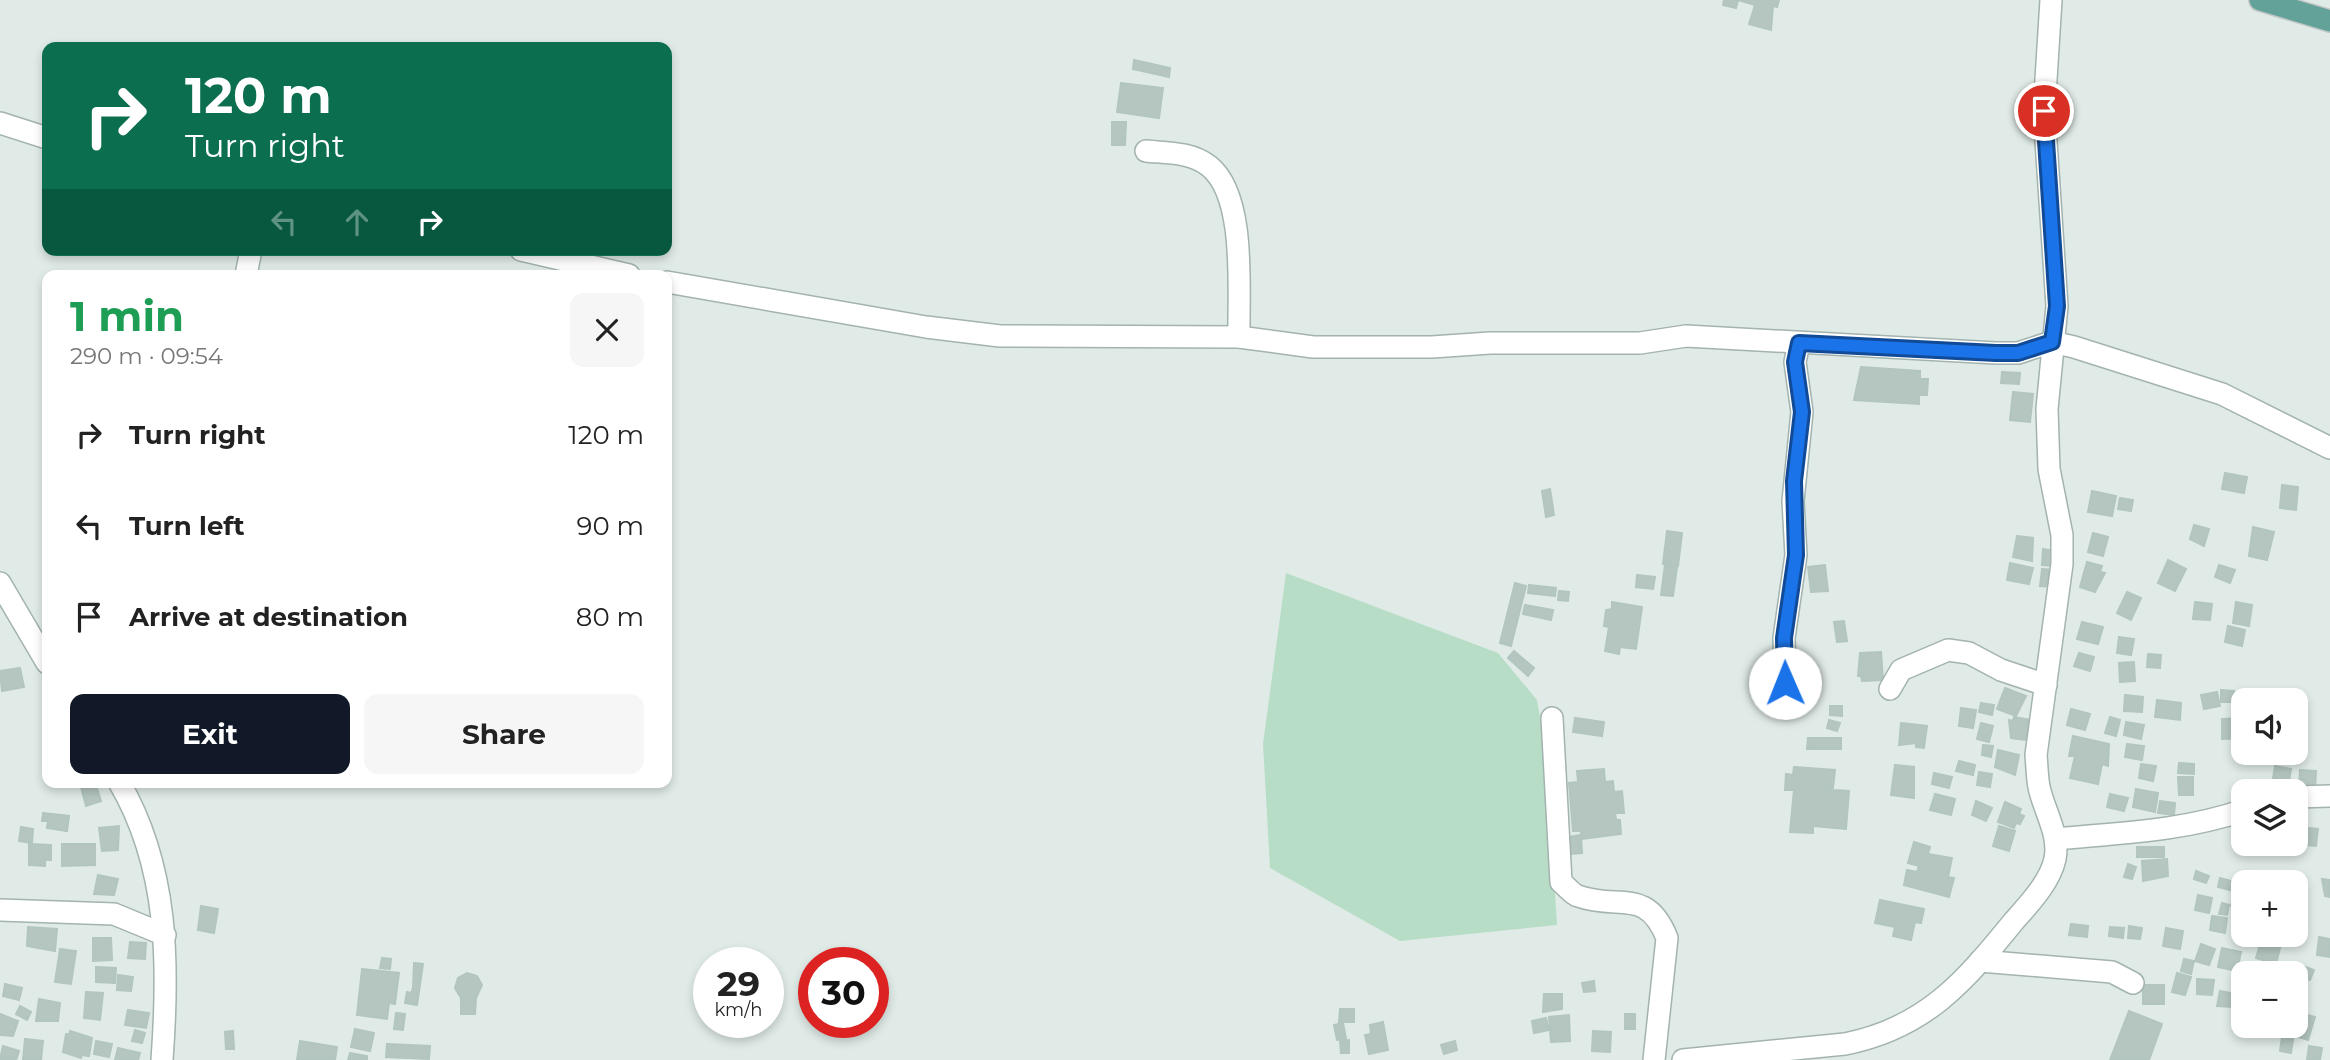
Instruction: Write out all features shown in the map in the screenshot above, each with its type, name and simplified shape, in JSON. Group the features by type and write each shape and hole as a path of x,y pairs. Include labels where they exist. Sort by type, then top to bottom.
{"main road":[{"path":"2260,0 2330,21"}],"street":[{"path":"1683,1060 1871,1039 1923,1013 1951,994 1980,961 2048,877 2055,860 2056,839 2039,785 2036,754 2062,564 2062,535 2049,469 2047,409 2057,306 2044,111 2051,0"},
{"path":"0,123 42,136"},
{"path":"1146,151 1185,155 1209,166 1227,190 1238,242 1239,337"},
{"path":"546,256 607,270"},
{"path":"672,283 967,333 1033,337 1239,337 1313,347 1640,343 1686,336 1996,353 2018,353 2052,342 2222,394 2330,448"},
{"path":"1785,683 1784,638 1796,555 1795,462 1802,412 1795,362 1799,343"},
{"path":"0,583 42,654"},
{"path":"1890,689 1901,670 1948,650 1969,653 2001,670 2046,685"},
{"path":"1552,718 1561,881 1577,896 1642,904 1660,920 1667,938 1654,1060"},
{"path":"121,788 150,848 165,935 167,996 162,1060"},
{"path":"2308,797 2330,796"},
{"path":"2056,839 2156,829 2216,820 2231,815"},
{"path":"0,910 114,914 165,935"},
{"path":"1980,961 2112,972 2133,983"}],"green space":[{"path":"1286,573 1498,653 1537,700 1546,751 1557,925 1400,941 1270,868 1263,744"}],"building":[{"path":"1724,0 1738,0 1736,8 1723,5"},
{"path":"1738,0 1779,0 1777,7 1773,6 1771,30 1749,24 1755,5"},
{"path":"1134,60 1170,68 1169,77 1133,69"},
{"path":"1121,83 1163,88 1159,118 1117,112"},
{"path":"1112,122 1126,122 1125,145 1112,145"},
{"path":"1861,367 1920,371 1920,379 1928,379 1927,395 1919,395 1919,404 1854,400"},
{"path":"2002,372 2020,373 2019,384 2001,383"},
{"path":"2013,392 2033,394 2030,422 2010,420"},
{"path":"2225,473 2247,477 2244,493 2222,489"},
{"path":"2282,485 2298,487 2296,510 2280,508"},
{"path":"1550,489 1554,515 1546,517 1542,491"},
{"path":"2092,491 2116,496 2112,516 2088,512"},
{"path":"2120,498 2133,500 2131,511 2118,509"},
{"path":"2194,525 2209,529 2204,546 2190,539"},
{"path":"2253,527 2274,532 2267,560 2249,556"},
{"path":"1667,531 1682,533 1678,566 1663,564"},
{"path":"2093,533 2108,537 2103,556 2088,552"},
{"path":"2017,536 2033,538 2032,561 2013,557"},
{"path":"2043,549 2056,551 2054,566 2042,565"},
{"path":"2168,560 2186,569 2175,591 2158,583"},
{"path":"2087,562 2102,566 2100,572 2105,573 2095,592 2080,587"},
{"path":"2010,563 2033,568 2029,584 2007,580"},
{"path":"1665,565 1677,567 1673,596 1661,595"},
{"path":"1825,565 1828,591 1811,592 1808,567"},
{"path":"2219,565 2235,570 2230,583 2215,577"},
{"path":"2042,569 2055,570 2053,587 2040,586"},
{"path":"1637,575 1655,577 1653,589 1636,587"},
{"path":"1515,583 1526,586 1511,646 1500,643"},
{"path":"1529,585 1556,588 1555,596 1528,593"},
{"path":"1559,591 1569,592 1568,601 1558,600"},
{"path":"2127,592 2141,598 2131,620 2117,613"},
{"path":"1612,602 1642,607 1636,649 1620,647 1619,654 1605,651 1609,627 1604,626 1606,610 1612,609"},
{"path":"2195,602 2212,604 2210,620 2193,619"},
{"path":"2236,602 2252,605 2249,626 2233,623"},
{"path":"1525,605 1553,610 1551,620 1523,614"},
{"path":"1844,621 1847,641 1837,642 1834,622"},
{"path":"2082,622 2103,627 2098,644 2077,639"},
{"path":"2228,626 2245,630 2242,646 2225,642"},
{"path":"2119,637 2134,639 2131,655 2117,653"},
{"path":"1514,651 1534,668 1528,676 1508,658"},
{"path":"1881,652 1883,680 1862,681 1861,676 1858,676 1860,653"},
{"path":"2079,653 2094,657 2090,671 2074,666"},
{"path":"2148,654 2161,655 2160,668 2147,667"},
{"path":"2134,662 2135,681 2120,682 2119,663"},
{"path":"20,668 24,687 2,691 0,671"},
{"path":"2005,688 2026,696 2016,716 1997,709"},
{"path":"2221,690 2231,691 2231,702 2221,702"},
{"path":"2217,692 2220,706 2204,709 2201,695"},
{"path":"2125,695 2143,697 2142,712 2124,711"},
{"path":"2157,700 2181,703 2180,720 2155,717"},
{"path":"1981,703 1994,705 1992,715 1979,712"},
{"path":"1830,706 1842,706 1842,716 1830,715"},
{"path":"1961,708 1976,710 1973,728 1959,726"},
{"path":"2071,709 2090,714 2085,730 2067,725"},
{"path":"2014,717 2031,720 2025,740 2011,738 2009,720 2013,721"},
{"path":"2110,717 2120,720 2116,736 2105,733"},
{"path":"1575,718 1604,722 1602,736 1573,732"},
{"path":"2222,719 2231,719 2231,739 2222,739"},
{"path":"1829,720 1840,723 1837,731 1827,728"},
{"path":"2126,722 2144,725 2141,739 2124,735"},
{"path":"1901,723 1927,726 1924,748 1916,747 1916,743 1899,745"},
{"path":"1981,723 1993,726 1989,742 1977,739"},
{"path":"2073,736 2109,744 2108,766 2102,764 2098,784 2070,778 2075,756 2069,756"},
{"path":"1808,738 1841,738 1841,749 1807,749"},
{"path":"2127,744 2144,746 2142,760 2125,757"},
{"path":"1983,745 1993,746 1991,757 1982,755"},
{"path":"1998,750 2019,755 2015,775 1995,767"},
{"path":"1959,761 1975,765 1973,775 1956,771"},
{"path":"2179,763 2194,764 2194,774 2178,773"},
{"path":"2141,764 2156,766 2153,781 2139,778"},
{"path":"1895,765 1914,767 1914,798 1891,795"},
{"path":"2275,766 2291,769 2289,779 2273,779"},
{"path":"1794,767 1835,770 1833,788 1816,789 1849,791 1846,829 1813,826 1813,833 1790,832 1794,790 1785,790 1786,774 1793,775"},
{"path":"1604,769 1605,782 1613,781 1614,792 1622,791 1624,813 1615,813 1616,820 1620,820 1621,834 1581,839 1581,831 1573,831 1569,783 1578,782 1577,771"},
{"path":"2300,770 2316,771 2315,789 2308,789 2308,779 2300,779"},
{"path":"1979,772 1992,774 1990,787 1977,785"},
{"path":"1934,773 1952,777 1949,788 1932,784"},
{"path":"2178,777 2193,777 2193,795 2179,795"},
{"path":"81,788 97,788 101,801 86,806"},
{"path":"2136,789 2158,793 2155,812 2133,807"},
{"path":"1935,794 1955,799 1951,815 1930,810"},
{"path":"2110,794 2128,798 2124,811 2107,807"},
{"path":"1976,801 1992,808 1986,821 1972,815"},
{"path":"2160,801 2175,803 2174,815 2158,813"},
{"path":"2005,802 2021,809 2019,814 2024,816 2014,828 1998,822"},
{"path":"43,813 69,816 67,831 47,828 48,821 42,821"},
{"path":"119,826 118,850 102,851 99,828"},
{"path":"1999,826 2015,831 2009,851 1993,846"},
{"path":"21,827 33,829 32,843 19,841"},
{"path":"2308,828 2318,829 2316,846 2308,845"},
{"path":"1581,835 1582,853 1570,854 1568,837"},
{"path":"1914,842 1930,847 1928,854 1952,858 1948,877 1954,878 1949,897 1904,885 1907,870 1917,872 1919,866 1908,863"},
{"path":"29,844 51,845 51,860 45,860 45,866 29,865"},
{"path":"62,844 95,844 95,865 62,866"},
{"path":"2137,847 2164,847 2164,857 2137,857"},
{"path":"2167,859 2168,876 2143,881 2142,861"},
{"path":"2128,864 2136,867 2132,879 2124,877"},
{"path":"2196,871 2209,876 2206,883 2194,879"},
{"path":"98,875 118,879 114,895 94,894"},
{"path":"2220,878 2231,881 2230,890 2218,887"},
{"path":"2322,879 2330,880 2330,897 2325,896"},
{"path":"2198,895 2212,898 2209,913 2195,910"},
{"path":"1880,900 1924,909 1921,923 1915,922 1911,940 1893,936 1895,927 1875,923"},
{"path":"2222,903 2229,905 2227,915 2219,914"},
{"path":"201,906 218,909 214,933 198,930"},
{"path":"2212,916 2227,918 2225,933 2210,930"},
{"path":"2071,924 2088,926 2087,937 2069,935"},
{"path":"2129,926 2142,928 2140,939 2128,938"},
{"path":"28,927 57,929 55,951 27,946"},
{"path":"2110,927 2124,928 2123,938 2109,936"},
{"path":"2166,928 2183,931 2180,949 2163,946"},
{"path":"2319,937 2330,939 2330,957 2317,955"},
{"path":"93,938 111,938 112,960 93,961"},
{"path":"130,942 146,943 145,959 128,958"},
{"path":"2201,944 2215,949 2209,965 2195,961"},
{"path":"2259,947 2280,947 2277,961 2256,958"},
{"path":"2222,948 2241,952 2239,961 2231,961 2231,970 2218,967"},
{"path":"60,949 76,951 71,984 55,982"},
{"path":"382,958 391,959 390,969 380,968"},
{"path":"2184,959 2194,961 2191,974 2181,971"},
{"path":"414,963 423,964 417,1005 405,1003 407,992 411,993 413,988"},
{"path":"96,967 116,968 115,983 96,982"},
{"path":"2308,968 2314,970 2308,979"},
{"path":"362,969 399,973 395,1004 389,1003 387,1019 357,1015"},
{"path":"467,973 477,976 482,985 476,998 475,1014 461,1014 461,998 455,988 458,978"},
{"path":"2177,973 2191,977 2185,995 2172,992"},
{"path":"118,975 133,977 131,991 117,990"},
{"path":"2197,979 2214,980 2212,995 2197,994"},
{"path":"1594,981 1595,991 1584,992 1582,983"},
{"path":"5,984 22,988 19,1000 3,996"},
{"path":"2143,985 2164,985 2164,1004 2143,1004"},
{"path":"2220,991 2231,993 2231,1007 2217,1006"},
{"path":"86,992 103,993 100,1020 84,1018"},
{"path":"1544,994 1562,994 1562,1009 1543,1012"},
{"path":"39,999 60,1003 58,1021 36,1021"},
{"path":"20,1006 31,1012 27,1020 16,1014"},
{"path":"1340,1009 1354,1009 1354,1022 1339,1022"},
{"path":"128,1010 149,1013 146,1028 125,1025"},
{"path":"2129,1011 2162,1024 2149,1060 2110,1060"},
{"path":"396,1013 405,1014 403,1030 394,1029"},
{"path":"0,1014 18,1021 13,1036 0,1035"},
{"path":"1625,1014 1635,1014 1635,1029 1625,1029"},
{"path":"1569,1015 1570,1041 1551,1042 1549,1017"},
{"path":"2308,1015 2315,1017 2308,1040 2302,1038 2308,1038"},
{"path":"1546,1018 1549,1030 1534,1033 1532,1021"},
{"path":"1383,1022 1388,1050 1369,1054 1365,1035 1371,1034 1370,1025"},
{"path":"1343,1023 1346,1039 1337,1040 1334,1025"},
{"path":"355,1029 374,1033 370,1051 351,1047"},
{"path":"135,1030 145,1033 142,1043 132,1041"},
{"path":"70,1031 92,1038 89,1056 82,1055 81,1058 63,1052 66,1034 70,1034"},
{"path":"233,1031 234,1049 226,1049 225,1032"},
{"path":"1593,1031 1611,1032 1610,1052 1592,1051"},
{"path":"2282,1038 2293,1039 2291,1053 2280,1051"},
{"path":"25,1039 43,1041 41,1060 23,1060"},
{"path":"1349,1040 1349,1053 1341,1053 1340,1041"},
{"path":"96,1041 112,1044 109,1057 94,1054"},
{"path":"300,1041 337,1047 335,1060 297,1060"},
{"path":"1455,1041 1457,1050 1444,1054 1441,1045"},
{"path":"387,1044 430,1046 429,1059 386,1057"},
{"path":"3,1046 19,1051 16,1060 0,1059"},
{"path":"2309,1046 2322,1048 2320,1060 2307,1060"},
{"path":"118,1048 140,1053 138,1060 115,1060"},
{"path":"350,1053 367,1056 367,1060 348,1060"}],"route":[{"path":"1785,683 1786,609 1796,555 1793,501 1795,462 1802,412 1795,362 1799,343 2018,353 2052,342 2057,306 2044,111"}]}
